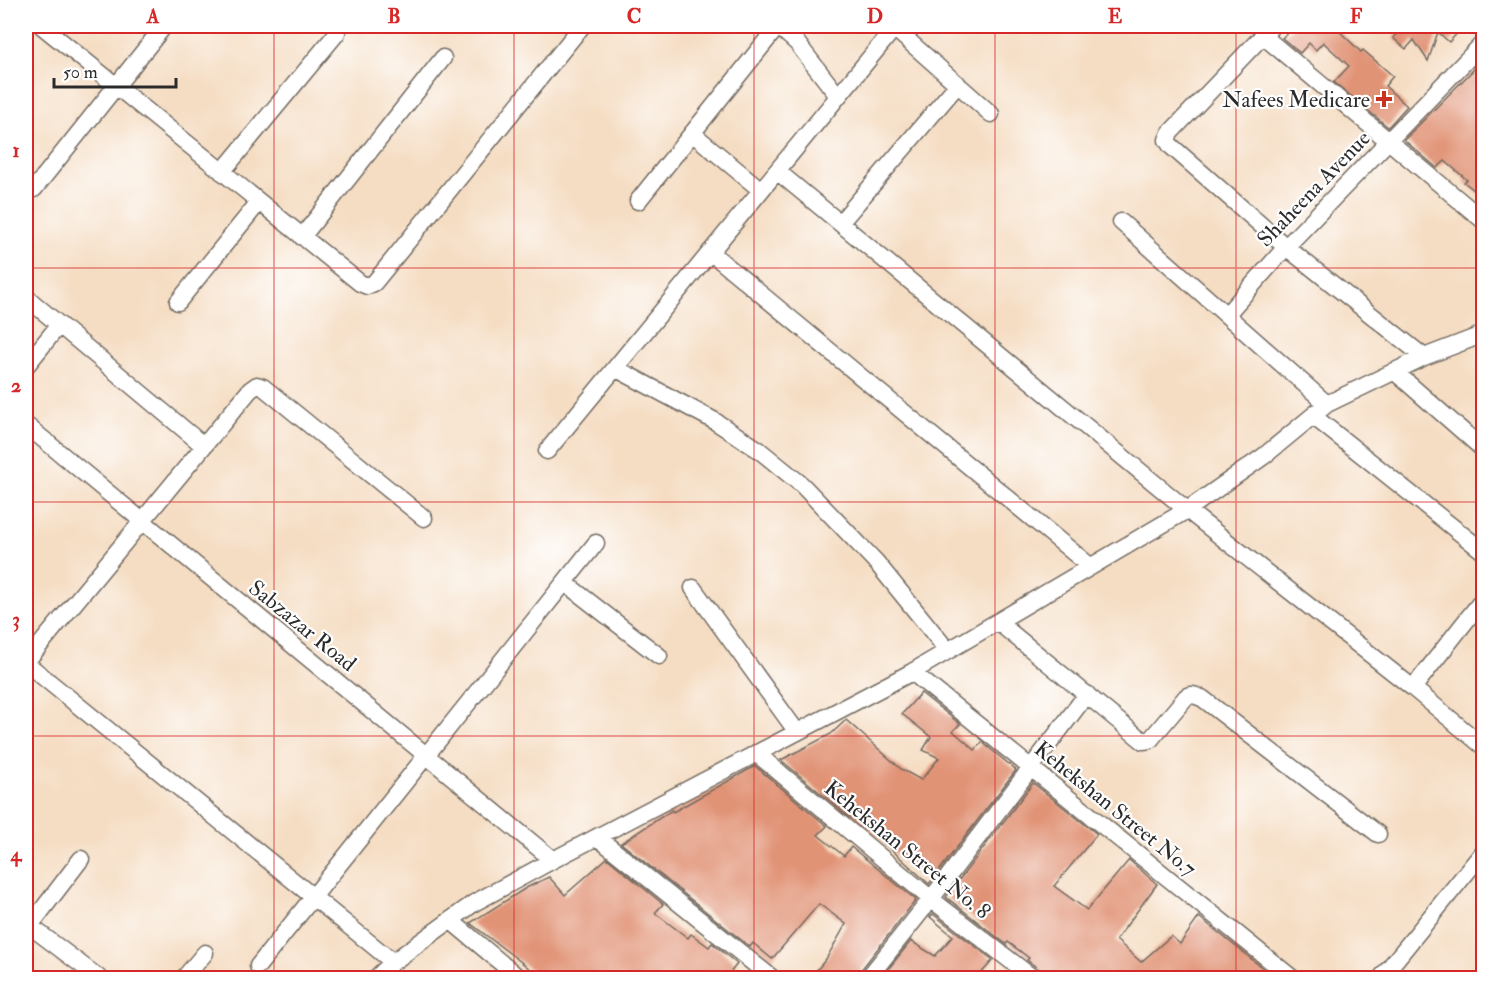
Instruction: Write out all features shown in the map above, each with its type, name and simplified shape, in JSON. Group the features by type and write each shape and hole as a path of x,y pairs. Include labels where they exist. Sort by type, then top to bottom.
{"street":[{"path":"42,26 302,237 360,283 367,286 374,283 582,26"},
{"path":"34,189 164,26"},
{"path":"638,201 778,26 796,43 838,96"},
{"path":"547,451 895,27 991,114"},
{"path":"1424,357 1286,247 1171,146 1167,140 1170,133 1267,30 1388,141 1484,221"},
{"path":"222,172 337,33"},
{"name":"Shaheena Avenue","path":"1227,314 1286,247 1484,42"},
{"path":"302,237 443,58"},
{"path":"840,223 958,84"},
{"path":"692,134 761,190"},
{"path":"777,171 1188,510 1484,747"},
{"path":"178,302 259,202"},
{"path":"1120,222 1327,404"},
{"path":"710,252 1091,567"},
{"path":"26,297 204,446"},
{"path":"26,366 59,325"},
{"path":"376,978 393,962 474,903 912,672 1188,510 1264,456 1327,404 1424,357 1484,334"},
{"path":"615,368 713,420 759,450 802,485 876,562 948,651"},
{"path":"1394,371 1484,450"},
{"path":"393,962 27,668 142,521 250,390 257,385 424,518"},
{"path":"1313,416 1484,552"},
{"name":"Sabzazar Road","path":"26,425 553,860"},
{"path":"258,966 596,543"},
{"path":"565,583 659,656"},
{"path":"693,588 797,732"},
{"path":"1413,688 1484,598"},
{"path":"998,622 1143,741 1147,742 1189,694 1202,698 1378,834"},
{"name":"Kehekshan Street No.7","path":"912,672 1292,978"},
{"path":"868,978 932,899 1087,694"},
{"name":"Kehekshan Street No. 8","path":"756,753 932,899 1033,978"},
{"path":"597,837 771,978"},
{"path":"1381,978 1483,853"},
{"path":"81,859 27,927 99,978"},
{"path":"450,920 519,978"},
{"path":"184,978 205,953"}],"building":[{"path":"1295,26 1334,26 1361,52 1363,50 1393,76 1385,86 1407,106 1388,127 1334,82 1349,66 1323,42 1316,50 1309,43 1300,53 1282,38"},
{"path":"1403,26 1464,26 1449,42 1438,32 1428,61 1414,40 1406,49 1393,38"},
{"path":"1484,59 1484,198 1464,182 1467,180 1445,161 1437,168 1404,140"},
{"path":"921,693 960,724 953,731 975,750 982,742 1016,770 929,884 861,822 849,817 781,760 831,734 846,720 901,769 921,780 939,758 923,750 931,737 902,714"},
{"path":"755,766 827,826 818,835 844,856 851,847 916,900 860,971 858,978 810,978 826,959 846,924 819,904 772,959 753,943 750,947 621,843 672,810 673,812"},
{"path":"1033,783 1097,834 1054,886 1087,910 1129,860 1157,884 1116,940 1141,962 1171,936 1180,944 1199,917 1275,978 1043,978 1040,970 1027,960 1029,958 1008,942 1006,944 946,897"},
{"path":"607,858 663,904 655,913 688,938 691,934 709,947 712,943 737,964 726,978 542,978 470,923 526,888 549,877 565,895"},
{"path":"933,914 993,960 977,978 881,978 911,941 935,956 953,936 930,917"}],"place":[{"name":"Nafees Medicare","path":"1384,99"}]}
